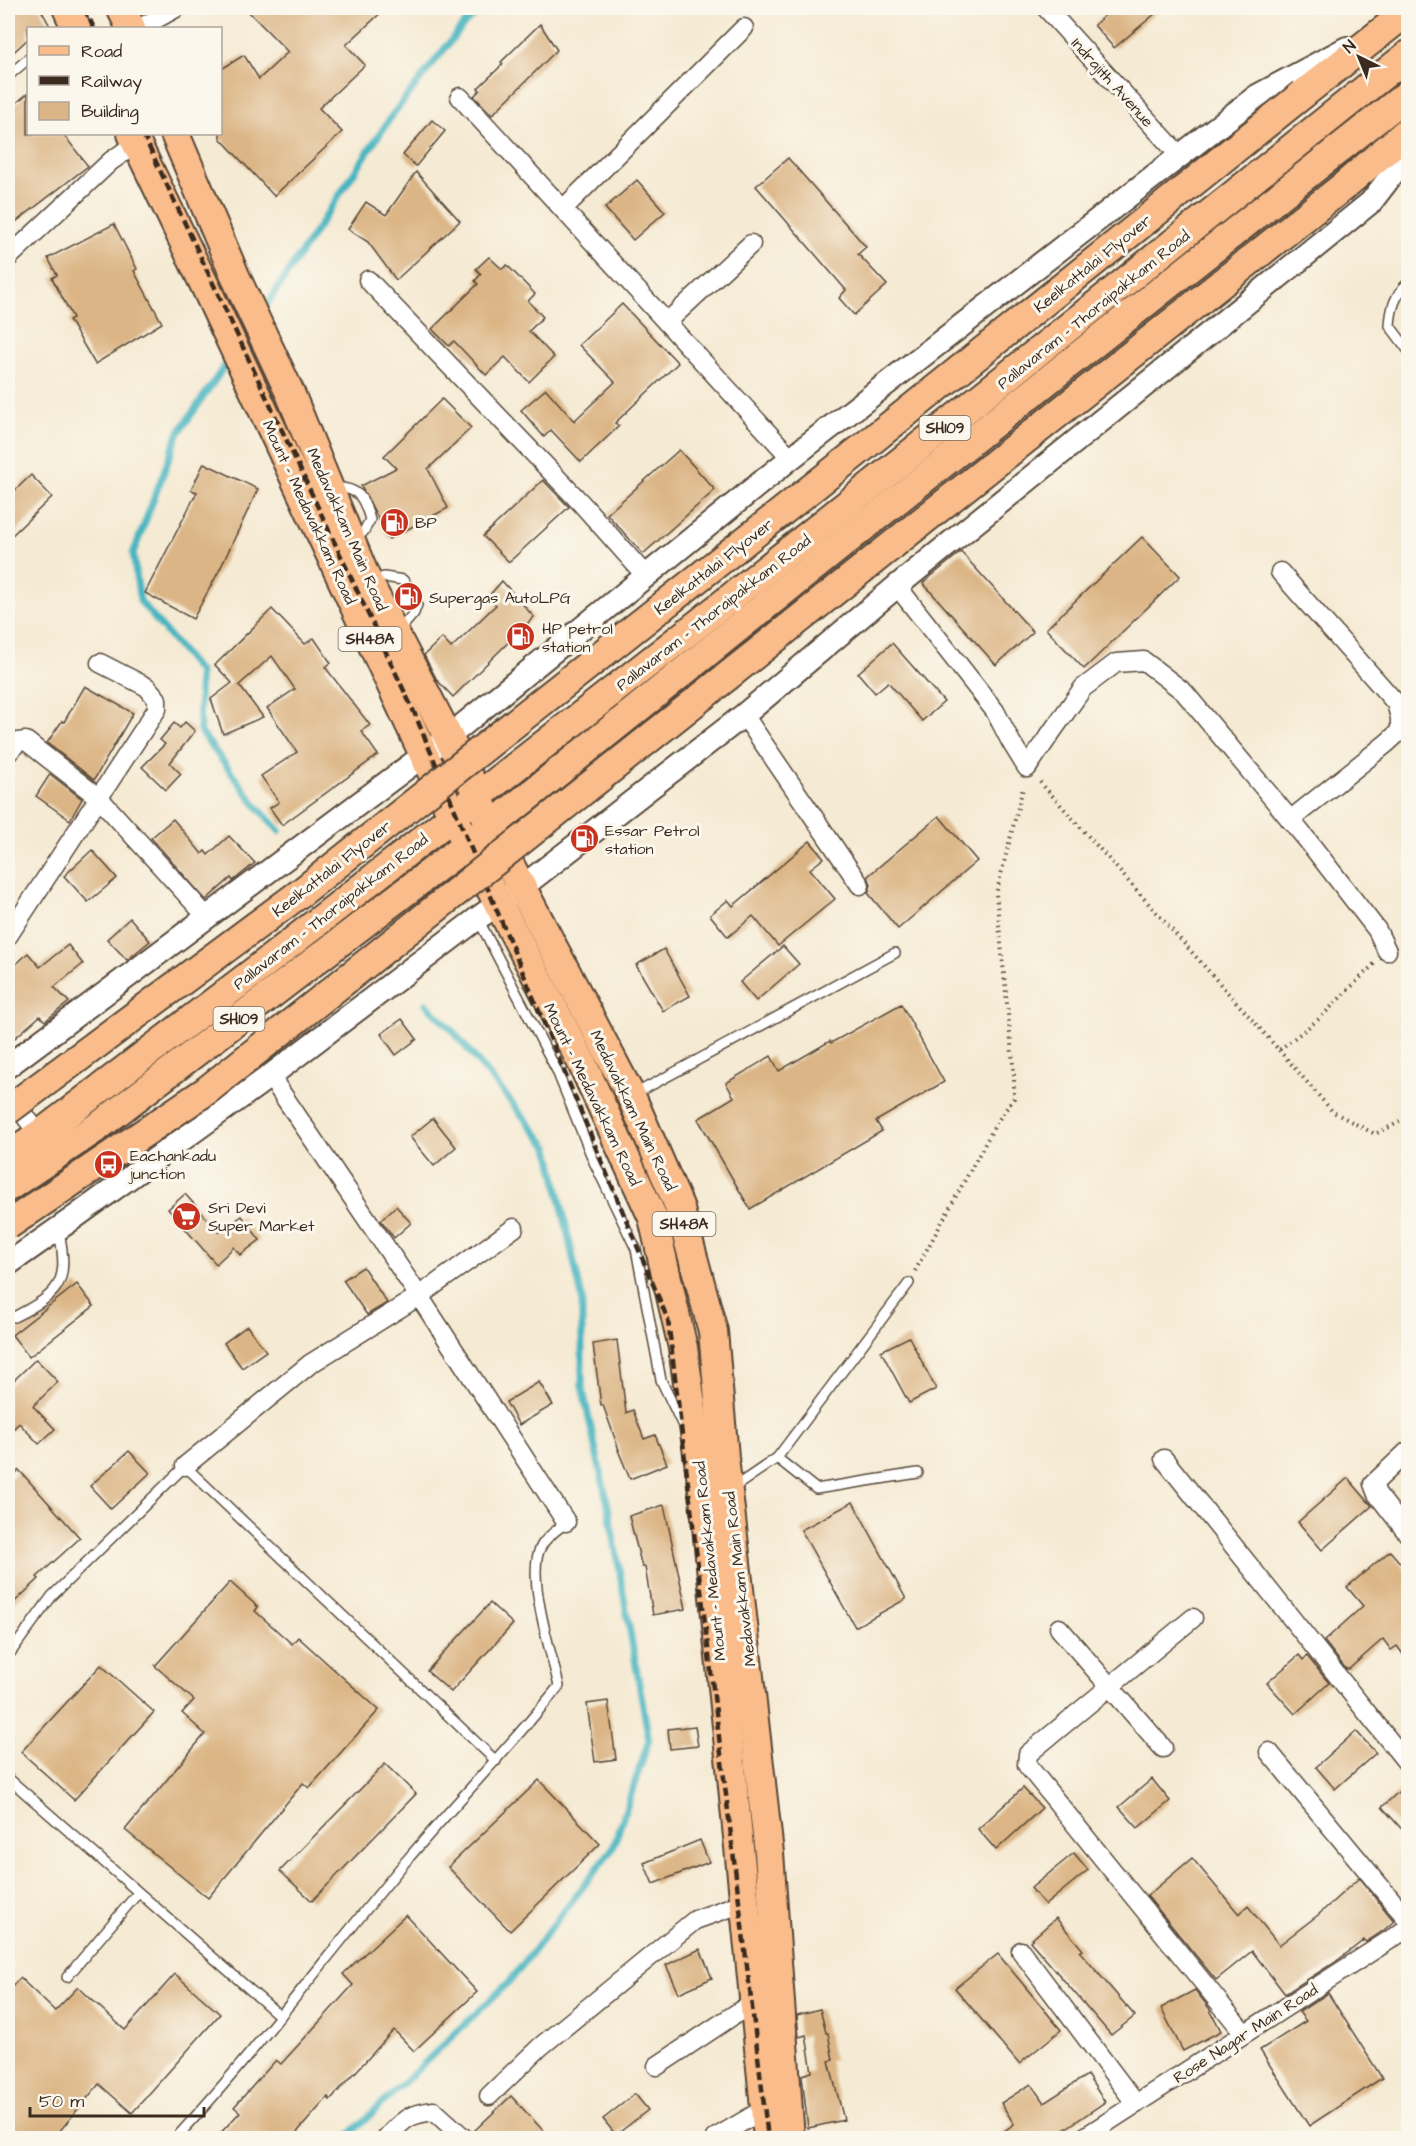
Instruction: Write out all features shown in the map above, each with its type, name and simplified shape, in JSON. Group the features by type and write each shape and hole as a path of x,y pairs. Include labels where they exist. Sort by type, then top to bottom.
{"main road":[{"path":"121,8 130,27"},
{"name":"Keelkattalai Flyover","path":"8,1110 303,891 846,461 1402,16"},
{"name":"Pallavaram - Thoraipakkam Road","path":"8,1156 357,892 452,815 698,624 1408,55"},
{"name":"Pallavaram - Thoraipakkam Road","path":"8,1186 99,1126 490,827 1408,94"},
{"path":"8,1225 206,1091 1345,185 1408,131"},
{"name":"Medavakkam Main Road","path":"176,135 236,278 290,393 367,580 478,795 490,827 631,1096 680,1206 713,1331 769,1853 790,2139"},
{"name":"Mount - Medavakkam Road","path":"134,138 466,845 487,911 582,1063 653,1218 683,1348 699,1461 768,2139"}],"street":[{"path":"142,27 176,8"},
{"name":"Indrajith Avenue","path":"1046,8 1180,156"},
{"path":"8,1066 448,737 791,458 1257,96 1402,16"},
{"path":"563,209 744,28"},
{"path":"460,97 791,458"},
{"path":"8,258 134,138"},
{"path":"8,1264 270,1076 487,911 522,887 744,715 897,586 1371,202 1408,154"},
{"path":"667,322 751,244"},
{"path":"368,280 581,503 645,575"},
{"path":"1280,572 1396,703 1400,718 1400,731 1290,820"},
{"path":"897,586 995,711 1028,768 1083,688 1116,663 1144,662 1184,692 1308,841 1377,930 1388,951"},
{"path":"8,936 157,710 157,699 147,687 100,663"},
{"path":"744,715 860,885"},
{"path":"8,753 18,742 26,741 99,798 207,916"},
{"path":"270,1076 419,1296 566,1522"},
{"path":"8,1093 39,1134"},
{"path":"185,1466 310,1364 419,1296 514,1228"},
{"path":"1408,1451 1373,1484 1377,1494 1408,1534"},
{"path":"1164,1459 1408,1764"},
{"path":"1193,1618 1028,1754 1028,1765 1244,2033"},
{"path":"1059,1628 1163,1748"},
{"path":"1269,1752 1408,1920"},
{"path":"489,2096 540,2047 695,1920 743,1903"},
{"name":"Rose Nagar Main Road","path":"1083,2139 1408,1928"},
{"path":"1021,1951 1136,2104"},
{"path":"657,2066 755,2001"},
{"path":"715,2139 766,2108"},
{"path":"386,2139 414,2113 434,2111 464,2139"}],"lane":[{"path":"8,76 27,60"},
{"path":"1408,283 1401,290 1391,308 1390,326 1408,350"},
{"path":"631,1096 895,953"},
{"path":"8,1315 14,1317 32,1308 59,1286 64,1267 59,1229"},
{"path":"729,1491 777,1458 909,1283"},
{"path":"777,1458 816,1489 918,1473"},
{"path":"8,1656 52,1596 185,1466 496,1761"},
{"path":"176,2139 213,2099 407,1861 559,1686 537,1589 535,1568 542,1545 566,1522"},
{"path":"8,1778 280,2016"},
{"path":"67,1977 138,1893"}],"path":[{"path":"1028,768 1333,1112 1375,1134 1408,1118"},
{"path":"909,1283 997,1122 1014,1098 1014,1074 996,894 1028,768"},
{"path":"1279,1050 1319,1019 1388,951"}],"building":[{"path":"8,8 40,8 50,27 27,27 27,40 8,57"},
{"path":"245,8 386,8 346,45 365,65 319,108 342,132 274,196 220,138 222,135 222,69 244,55 259,79 288,52"},
{"path":"1113,8 1162,8 1114,48 1094,25"},
{"path":"540,24 557,50 492,115 474,96 480,90 478,88"},
{"path":"27,94 27,135 64,135 88,166 8,228 8,110"},
{"path":"432,120 445,131 416,166 403,155"},
{"path":"788,158 866,247 858,254 887,285 854,315 839,298 846,290 756,186"},
{"path":"416,172 460,221 396,280 368,242 348,229 366,202 386,215"},
{"path":"637,180 665,212 633,240 605,208"},
{"path":"114,224 137,269 134,271 162,323 95,364 69,320 73,318 52,278 57,275 48,258"},
{"path":"489,257 502,269 507,265 535,294 528,301 543,317 529,331 554,357 529,382 505,357 486,375 454,341 449,346 432,329 478,284 475,281 481,274 476,269"},
{"path":"622,304 678,363 615,423 619,426 581,462 551,430 544,437 521,410 546,389 574,421 615,382 579,345"},
{"path":"442,399 471,428 428,469 448,508 389,539 361,486 396,468 384,456"},
{"path":"679,450 715,490 643,554 607,514"},
{"path":"204,463 258,489 193,619 145,593 197,492 191,490"},
{"path":"31,475 52,497 8,539 8,497"},
{"path":"543,480 569,507 509,562 483,536"},
{"path":"1142,537 1180,576 1084,669 1046,629"},
{"path":"961,552 1033,632 996,665 923,583"},
{"path":"502,581 534,617 453,697 437,680 424,655 442,638 451,648 496,605 488,597"},
{"path":"272,609 305,644 314,638 331,663 325,667 370,725 361,731 378,755 282,825 270,808 279,802 261,776 297,752 267,708 295,689 272,656 239,685 263,717 223,734 211,699 232,683 215,665"},
{"path":"892,643 944,702 922,721 888,682 875,693 858,673"},
{"path":"85,686 133,713 94,780 47,743 62,721 64,722"},
{"path":"185,722 195,731 170,763 181,774 166,790 142,767 165,744 160,740 174,723 180,728"},
{"path":"50,774 82,799 70,820 36,796"},
{"path":"939,816 977,861 898,929 868,893 871,885 868,876"},
{"path":"173,819 202,854 205,851 208,855 229,836 255,863 233,881 231,878 206,900 151,838"},
{"path":"810,841 824,858 810,869 835,899 778,946 753,916 728,937 710,915 728,900 733,906"},
{"path":"92,850 117,878 88,902 64,876"},
{"path":"130,918 150,941 127,960 107,939"},
{"path":"68,945 83,964 54,987 69,1002 45,1021 40,1016 8,1044 8,972 28,953 40,967"},
{"path":"783,946 799,964 756,1001 740,982"},
{"path":"664,949 690,996 663,1011 636,965"},
{"path":"901,1004 944,1082 876,1121 882,1131 750,1209 698,1119 734,1097 726,1083 771,1056 779,1071"},
{"path":"402,1019 417,1039 396,1055 381,1034"},
{"path":"433,1118 456,1147 434,1166 410,1137"},
{"path":"185,1194 219,1232 242,1216 260,1240 240,1255 234,1247 216,1264 168,1209"},
{"path":"396,1206 411,1223 394,1238 381,1220"},
{"path":"363,1267 387,1303 367,1315 343,1280"},
{"path":"77,1284 94,1306 29,1357 12,1335"},
{"path":"247,1326 266,1351 242,1368 224,1343"},
{"path":"909,1337 936,1389 909,1403 881,1351"},
{"path":"617,1340 626,1413 633,1410 644,1439 655,1435 667,1464 630,1479 603,1405 601,1405 593,1344"},
{"path":"36,1359 58,1382 33,1406 55,1429 39,1444 19,1423 8,1434 8,1386"},
{"path":"539,1382 553,1405 519,1425 506,1402"},
{"path":"129,1451 150,1473 111,1509 90,1486"},
{"path":"19,1470 80,1538 37,1577 39,1579 8,1608 8,1481"},
{"path":"1348,1478 1372,1506 1322,1550 1298,1522"},
{"path":"853,1502 906,1599 855,1627 801,1530"},
{"path":"664,1505 686,1609 653,1615 645,1567 642,1567 629,1516"},
{"path":"1390,1551 1408,1572 1408,1661 1397,1646 1391,1650 1383,1639 1349,1669 1346,1669 1324,1641 1363,1606 1347,1587"},
{"path":"230,1582 258,1607 255,1611 292,1644 298,1637 379,1710 309,1788 303,1783 208,1898 125,1830 205,1734 182,1713 194,1700 155,1666"},
{"path":"490,1603 513,1624 451,1692 427,1671"},
{"path":"1299,1655 1303,1660 1307,1656 1329,1683 1295,1714 1267,1683"},
{"path":"101,1665 154,1712 74,1800 21,1752"},
{"path":"608,1701 616,1759 595,1762 587,1704"},
{"path":"695,1726 698,1746 670,1749 668,1729"},
{"path":"1356,1731 1376,1753 1335,1789 1316,1767"},
{"path":"385,1764 416,1794 312,1901 280,1871"},
{"path":"1152,1779 1170,1801 1138,1828 1119,1807"},
{"path":"539,1780 600,1844 510,1931 448,1867"},
{"path":"1408,1783 1408,1836 1382,1807"},
{"path":"1023,1788 1042,1808 996,1850 978,1829"},
{"path":"700,1840 709,1862 653,1884 644,1863"},
{"path":"1074,1853 1088,1870 1045,1905 1031,1888"},
{"path":"1192,1858 1239,1914 1248,1906 1279,1945 1318,1915 1359,1878 1394,1921 1384,1930 1366,1942 1364,1940 1338,1960 1285,1994 1252,1951 1216,1980 1147,1896"},
{"path":"406,1915 477,1992 414,2051 394,2030 330,2100 328,2097 291,2139 215,2139 240,2112 234,2107 276,2060 281,2064 353,1985 343,1974"},
{"path":"1056,1918 1083,1950 1080,1952 1135,2016 1111,2035 1030,1941"},
{"path":"700,1949 712,1978 679,1993 666,1965"},
{"path":"998,1954 1061,2030 1019,2064 955,1988"},
{"path":"175,1974 220,2014 132,2113 99,2084 53,2139 8,2139 8,1991 20,1978 55,2011 78,1987 125,2030"},
{"path":"1195,1990 1209,2008 1221,2031 1183,2051 1161,2008"},
{"path":"1328,1993 1382,2078 1309,2126 1260,2050 1306,2021 1299,2012"},
{"path":"820,2009 826,2033 828,2033 833,2060 829,2061 844,2120 808,2128 802,2075 812,2072 806,2035 799,2037 797,2015"},
{"path":"1087,2075 1105,2102 1051,2139 993,2139 1014,2124 1001,2103 1031,2084 1044,2103"},
{"path":"635,2094 648,2110 616,2135 603,2119"},
{"path":"511,2096 551,2139 475,2139 473,2132"}],"waterway":[{"path":"260,315 393,114 465,23 485,8"},
{"path":"230,358 178,434 133,554 140,601 199,672 200,731 255,804 279,831"},
{"path":"346,2138 510,1981 613,1848 649,1740 609,1511 582,1386 582,1298 549,1148 451,1029 426,1004"}],"railway":[{"path":"84,8 94,27"},
{"path":"143,135 414,712 668,1320 768,2138"}],"place":[{"name":"BP","path":"394,522"},
{"name":"Supergas AutoLPG","path":"408,597"},
{"name":"HP petrol station","path":"521,637"},
{"name":"Essar Petrol station","path":"584,839"},
{"name":"Eachankadu junction","path":"109,1164"},
{"name":"Sri Devi Super Market","path":"187,1216"}]}
